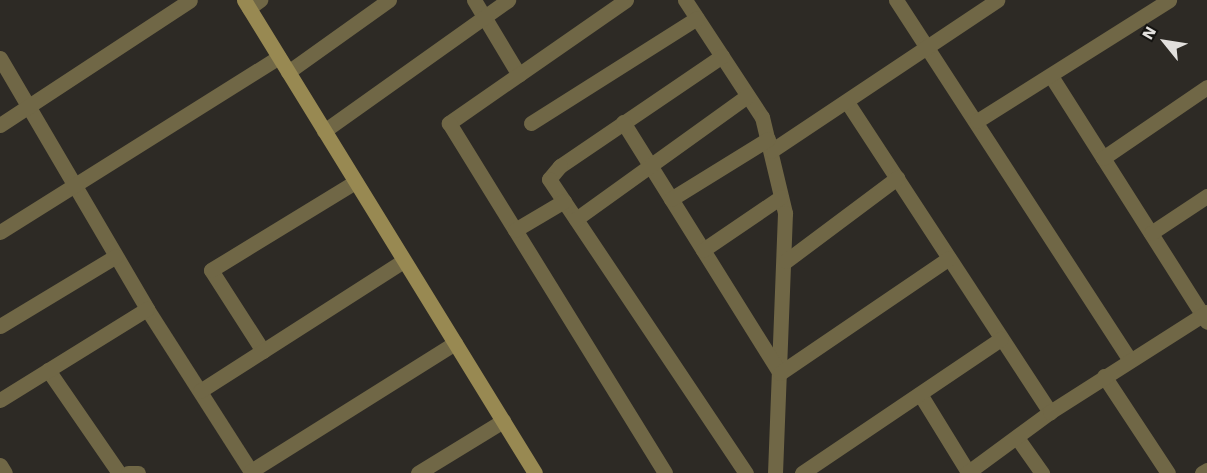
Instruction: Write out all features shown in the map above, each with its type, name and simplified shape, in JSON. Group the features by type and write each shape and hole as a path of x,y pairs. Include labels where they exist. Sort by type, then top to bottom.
{"street":[{"path":"0,125 190,0"},
{"path":"288,72 389,0"},
{"path":"474,0 519,75"},
{"path":"324,131 508,0"},
{"path":"626,0 449,123 665,473"},
{"path":"685,0 762,117 782,197 786,261 775,473"},
{"path":"896,0 928,45 1129,359"},
{"path":"671,199 847,102 997,0"},
{"path":"977,121 1169,0"},
{"path":"251,3 288,72 535,473"},
{"path":"531,123 697,18"},
{"path":"722,56 623,122 551,174 550,184 564,201 746,473"},
{"path":"0,232 279,57"},
{"path":"0,58 147,309 251,472 455,343"},
{"path":"920,394 968,473 1104,375 1205,316 1051,76"},
{"path":"1103,158 1207,87"},
{"path":"576,219 649,164 747,96"},
{"path":"847,102 1050,412"},
{"path":"623,122 780,373"},
{"path":"786,261 897,178"},
{"path":"263,351 211,270 355,182"},
{"path":"1150,233 1207,196"},
{"path":"703,250 782,197"},
{"path":"515,230 564,201"},
{"path":"0,326 116,256"},
{"path":"780,373 949,258"},
{"path":"200,392 404,261"},
{"path":"0,400 147,309"},
{"path":"801,473 1001,339"},
{"path":"48,370 119,473"},
{"path":"1104,375 1168,473"},
{"path":"418,473 503,421"},
{"path":"1018,439 1042,473"},
{"path":"0,465 5,473"},
{"path":"1202,473 1207,470"},
{"path":"128,473 138,473"}]}
